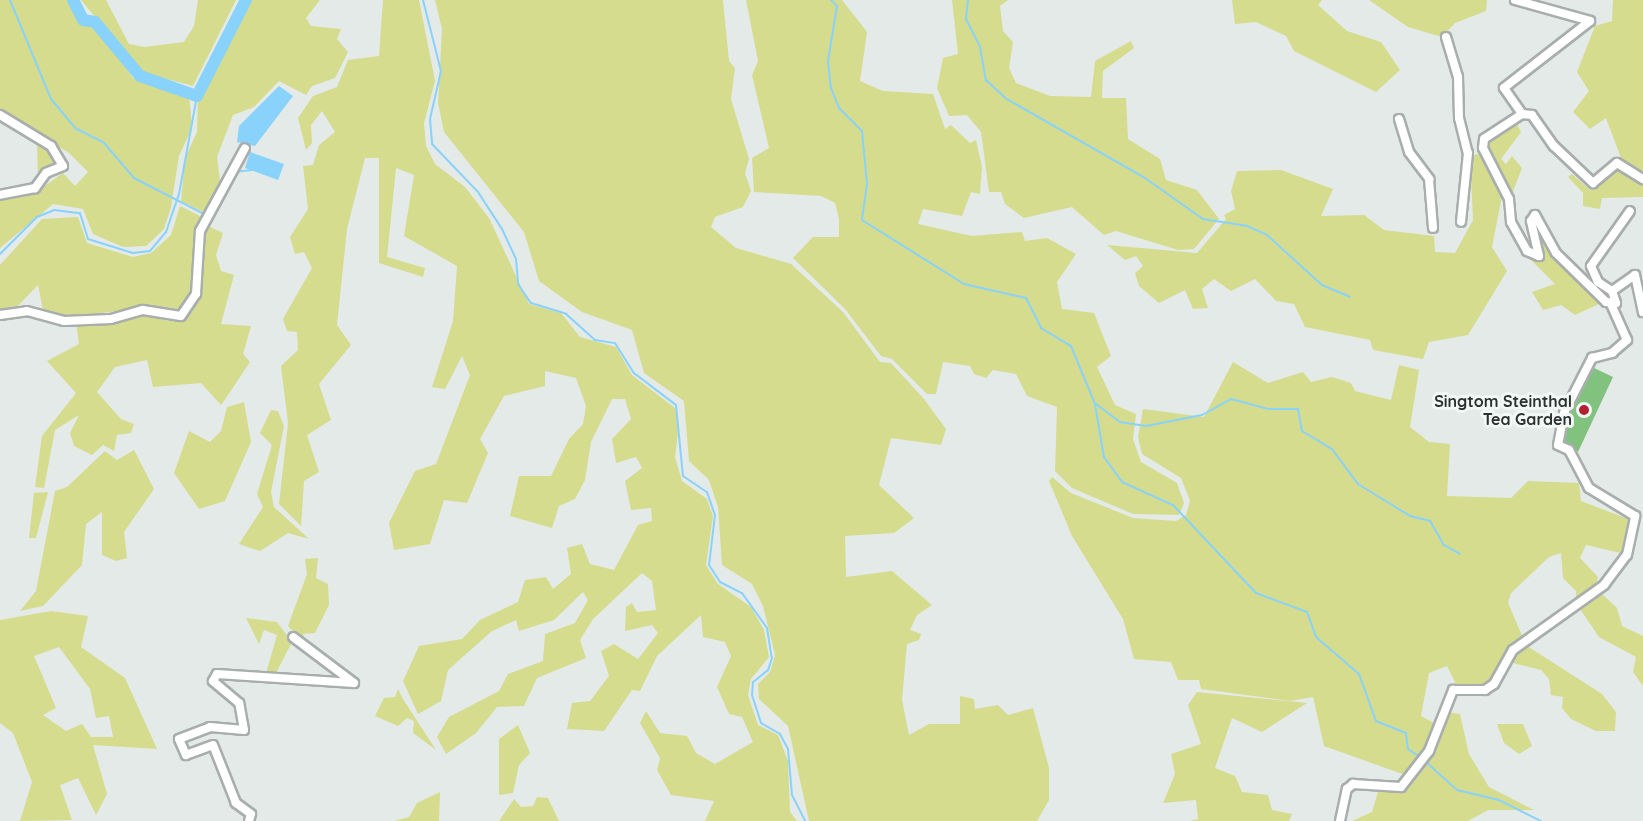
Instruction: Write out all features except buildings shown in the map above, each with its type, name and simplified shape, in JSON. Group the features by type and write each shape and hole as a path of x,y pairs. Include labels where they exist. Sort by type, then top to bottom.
{"street":[{"path":"1515,0 1590,21 1559,50 1507,83 1506,94 1522,114"},
{"path":"1446,37 1458,77 1459,118 1468,153 1461,222"},
{"path":"1340,821 1347,789 1353,784 1401,787 1429,751 1453,690 1485,690 1494,684 1513,650 1604,585 1627,555 1635,516 1589,488 1569,450 1558,445 1564,413 1592,358 1612,353 1627,340 1611,304 1556,253 1535,214 1530,221 1539,256 1527,250 1511,222 1509,199 1483,148 1484,140 1522,114 1532,115 1554,146 1593,183 1617,163 1643,179"},
{"path":"0,115 51,146 63,166 46,173 35,188 0,195"},
{"path":"1399,119 1409,152 1429,179 1433,228"},
{"path":"0,315 27,311 64,321 111,319 143,310 181,316 196,294 200,231 245,148"},
{"path":"1611,304 1616,303 1612,291 1598,282 1591,266 1630,211"},
{"path":"1612,291 1635,274 1643,312"},
{"path":"249,821 251,814 236,803 213,745 186,755 179,739 210,727 247,726 232,693 213,681 217,674 354,683 293,637"}],"green space":[{"path":"0,0 74,0 134,79 166,83 189,94 192,128 179,156 171,207 164,229 146,246 123,247 93,234 83,209 53,204 0,248 0,198 36,192 63,173 75,186 88,172 69,153 0,110"},
{"path":"81,0 106,0 129,44 144,47 184,42 194,26 198,0 236,0 193,86 141,72"},
{"path":"250,0 320,0 306,18 311,26 341,29 337,39 348,52 335,78 312,86 306,95 279,81 254,107 233,115 217,157 221,189 207,214 181,201 185,158 197,132 198,91"},
{"path":"383,0 419,0 435,81 424,123 426,146 435,164 465,187 489,218 529,304 561,313 580,337 616,347 632,375 675,408 679,424 675,457 682,481 707,499 713,516 706,565 718,584 751,607 764,630 769,657 751,679 748,695 758,725 778,735 788,761 790,812 797,821 705,821 714,801 671,795 657,770 660,758 640,723 646,711 660,733 687,736 696,753 715,764 753,742 742,717 729,714 717,687 731,656 725,642 703,637 701,615 657,656 640,691 632,690 604,731 567,729 572,703 590,701 609,676 601,651 614,644 638,659 658,633 652,625 625,631 626,607 632,603 637,612 656,610 652,581 642,573 593,619 580,640 586,658 537,678 524,706 497,707 476,733 446,754 437,737 449,717 499,691 508,674 543,661 545,634 575,623 588,600 583,592 554,620 519,631 516,620 492,631 448,670 441,701 418,714 403,681 419,646 462,639 480,620 518,602 525,580 546,577 553,589 571,574 567,548 582,544 590,564 614,570 638,525 652,521 651,508 631,510 625,481 642,468 636,457 616,463 612,439 631,419 625,399 612,399 591,442 585,480 575,499 559,506 552,528 510,516 519,476 551,476 569,439 583,424 586,406 576,378 545,371 545,386 504,396 480,439 488,453 467,503 444,500 430,544 394,550 389,523 415,471 436,464 470,375 462,356 445,389 432,387 453,321 457,266 404,236 414,175 396,168 387,257 425,268 423,277 379,263 379,158 365,158 347,229 337,325 351,345 319,384 331,420 307,435 319,472 304,481 301,526 279,504 288,423 281,366 298,350 297,332 287,331 283,319 312,268 304,252 295,254 290,237 308,209 303,166 313,165 319,145 335,132 322,111 311,125 312,143 306,150 298,118 313,96 337,87 348,60 379,56"},
{"path":"435,0 723,0 729,61 735,68 731,99 749,159 745,173 751,191 743,207 715,217 711,227 736,248 791,264 843,312 880,362 891,363 924,399 946,429 941,445 891,438 879,485 914,518 894,533 845,536 846,577 892,571 932,605 917,615 910,630 921,634 919,640 907,644 902,700 909,735 929,724 960,724 960,696 974,699 975,709 998,705 1008,715 1033,708 1049,768 1049,800 1037,821 809,821 788,726 759,699 758,684 770,672 775,655 763,606 752,584 722,565 718,507 709,480 689,461 684,401 644,373 632,330 582,312 539,281 524,232 444,132 438,103 442,29"},
{"path":"746,0 842,0 867,32 860,81 883,91 933,94 945,129 951,125 970,143 976,140 982,167 980,194 971,192 962,216 923,209 918,224 972,236 1022,232 1025,241 1047,238 1076,254 1057,282 1062,309 1094,313 1111,356 1097,367 1115,405 1136,414 1133,439 1141,462 1177,483 1184,503 1179,515 1133,514 1072,488 1055,471 1057,407 1027,396 1016,374 993,370 986,378 974,374 970,366 943,362 936,394 927,394 892,359 881,356 845,309 793,258 813,237 839,237 839,219 835,203 821,196 754,192 752,158 769,148 752,75 758,61"},
{"path":"952,0 1008,0 1000,6 1003,31 1013,42 1009,68 1016,83 1050,96 1091,97 1095,61 1131,41 1134,48 1103,71 1102,98 1126,98 1128,139 1160,159 1166,180 1197,190 1219,219 1194,249 1178,250 1116,231 1104,235 1072,207 1024,218 1005,204 1001,192 989,192 981,132 967,115 949,116 937,88 943,58 958,54"},
{"path":"1232,0 1322,0 1318,5 1347,31 1381,42 1400,70 1376,92 1294,51 1286,36 1256,22 1235,24"},
{"path":"1369,0 1487,0 1486,11 1455,23 1442,37 1408,27"},
{"path":"1613,0 1643,0 1643,175 1621,158 1606,118 1590,129 1573,112 1589,91 1577,72 1595,26 1612,21"},
{"path":"1517,124 1521,132 1501,159 1506,164 1512,156 1522,168 1512,194 1486,146"},
{"path":"37,141 50,148 59,165 38,181"},
{"path":"1482,153 1503,191 1492,247 1507,271 1468,335 1429,342 1423,359 1373,350 1370,340 1305,327 1294,304 1276,301 1255,279 1231,291 1214,279 1202,289 1208,308 1193,309 1185,290 1159,303 1139,286 1135,273 1143,266 1136,256 1125,260 1107,245 1197,253 1226,219 1224,215 1235,209 1231,191 1237,171 1281,170 1333,189 1321,216 1364,215 1384,230 1434,236 1435,252 1455,253 1473,220 1470,156"},
{"path":"1617,165 1643,181 1643,197 1602,198 1600,209 1583,206 1583,193 1568,177 1572,174 1590,190"},
{"path":"180,206 204,218 193,250 193,295 179,314 142,308 62,318 43,310 38,285 14,310 0,312 0,265 42,219 78,217 87,243 133,257 151,253 171,235"},
{"path":"1533,218 1555,256 1601,303 1575,315 1561,305 1543,310 1532,292 1555,284 1529,258 1543,254"},
{"path":"206,225 223,233 216,255 221,271 234,275 221,324 251,326 243,354 250,362 221,405 201,383 153,387 147,360 115,367 97,392 121,419 134,424 131,433 117,435 114,451 103,445 92,455 74,446 70,433 79,415 55,430 44,488 35,487 42,436 76,393 47,361 79,344 76,322 111,323 143,313 168,321 183,319 199,295 198,248"},
{"path":"1233,362 1268,383 1303,372 1311,382 1332,377 1351,383 1355,391 1391,400 1399,365 1419,370 1410,427 1429,442 1450,444 1447,496 1511,498 1528,481 1579,483 1581,501 1633,521 1625,554 1586,545 1580,558 1598,577 1595,589 1576,604 1576,591 1563,578 1561,553 1549,557 1511,593 1508,603 1524,640 1502,658 1486,688 1458,688 1447,666 1429,673 1421,716 1436,724 1421,760 1405,775 1324,746 1313,697 1290,701 1201,689 1199,680 1178,680 1171,662 1134,659 1123,619 1072,536 1049,481 1052,477 1071,493 1133,518 1176,521 1186,515 1190,501 1181,478 1142,454 1138,437 1143,409 1204,417"},
{"path":"244,402 251,442 225,501 199,509 174,473 189,431 210,442 221,431 227,407"},
{"path":"271,410 278,411 284,426 271,492 274,507 309,539 288,533 260,551 239,544 263,507 257,494 272,445 260,433"},
{"path":"134,450 154,489 124,532 127,558 116,561 102,555 102,512 86,524 82,565 43,606 20,611 36,591 55,491 67,487 105,451 117,460"},
{"path":"48,492 36,538 29,538 34,493"},
{"path":"318,558 316,578 328,584 329,605 315,633 303,634 307,646 288,626 307,574 305,559"},
{"path":"1600,592 1617,608 1622,626 1643,636 1643,686 1633,672 1636,657 1599,637 1580,609"},
{"path":"51,611 88,616 81,647 125,678 157,749 93,745 107,794 96,815 78,778 60,785 72,820 20,821 32,782 13,733 0,723 0,620","holes":["59,647 90,689 96,718 109,716 113,737 91,737 82,724 66,731 43,715 56,708 34,656"]},
{"path":"246,618 277,622 292,642 274,677 265,677 277,635 264,630 259,644"},
{"path":"1524,644 1602,694 1616,712 1615,731 1596,731 1571,719 1562,708 1563,697 1551,695 1549,679 1541,670 1505,661"},
{"path":"398,689 436,750 413,733 414,721 407,718 398,726 375,716 384,698 395,697"},
{"path":"1197,692 1307,703 1262,732 1232,718 1215,768 1235,776 1242,792 1268,795 1272,810 1292,814 1289,821 1190,821 1198,819 1196,800 1163,803 1175,774 1171,754 1201,744 1188,705"},
{"path":"1446,712 1460,714 1469,754 1489,787 1534,810 1488,810 1468,821 1352,821 1372,812 1379,788 1400,789 1423,763"},
{"path":"1497,724 1523,724 1532,746 1519,754 1504,743"},
{"path":"518,725 530,753 519,765 513,793 499,795 499,739"},
{"path":"440,792 439,821 394,821 409,817 417,803"},
{"path":"537,797 548,798 559,821 499,821 514,799 521,807 533,806"}],"water":[{"path":"279,86 293,96 255,146 237,142 239,126"},
{"path":"250,152 284,164 278,180 245,168"}],"waterway":[{"path":"10,0 51,99 75,128 104,143 134,178 204,214 208,211"},
{"path":"73,0 83,20 95,22 140,76 197,96 246,0"},
{"path":"423,0 441,71 430,119 432,144 478,192 502,229 516,259 518,284 531,303 566,314 595,340 615,343 634,373 676,405 683,476 707,492 715,515 709,565 720,582 742,593 767,628 772,658 768,670 753,682 752,695 761,723 780,734 788,749 792,795 805,821"},
{"path":"831,0 837,6 828,61 831,88 839,108 862,131 867,184 862,220 964,284 1026,298 1041,328 1071,346 1095,404 1104,457 1122,482 1173,505 1256,593 1307,612 1316,637 1359,674 1376,721 1406,733 1408,749 1420,757"},
{"path":"968,0 966,19 980,47 986,80 1005,98 1145,178 1203,219 1247,226 1267,235 1322,285 1350,297"},
{"path":"0,254 37,217 54,210 80,213 88,239 133,253 150,251 166,232 179,194 197,96"},
{"path":"234,172 252,170"},
{"path":"1096,404 1120,422 1146,426 1202,415 1231,399 1269,409 1298,409 1302,431 1332,449 1358,484 1410,516 1430,521 1444,545 1460,554"},
{"path":"1425,761 1457,790 1499,800 1541,821"}],"place":[{"name":"Singtom Steinthal Tea Garden","path":"1584,410"}]}
